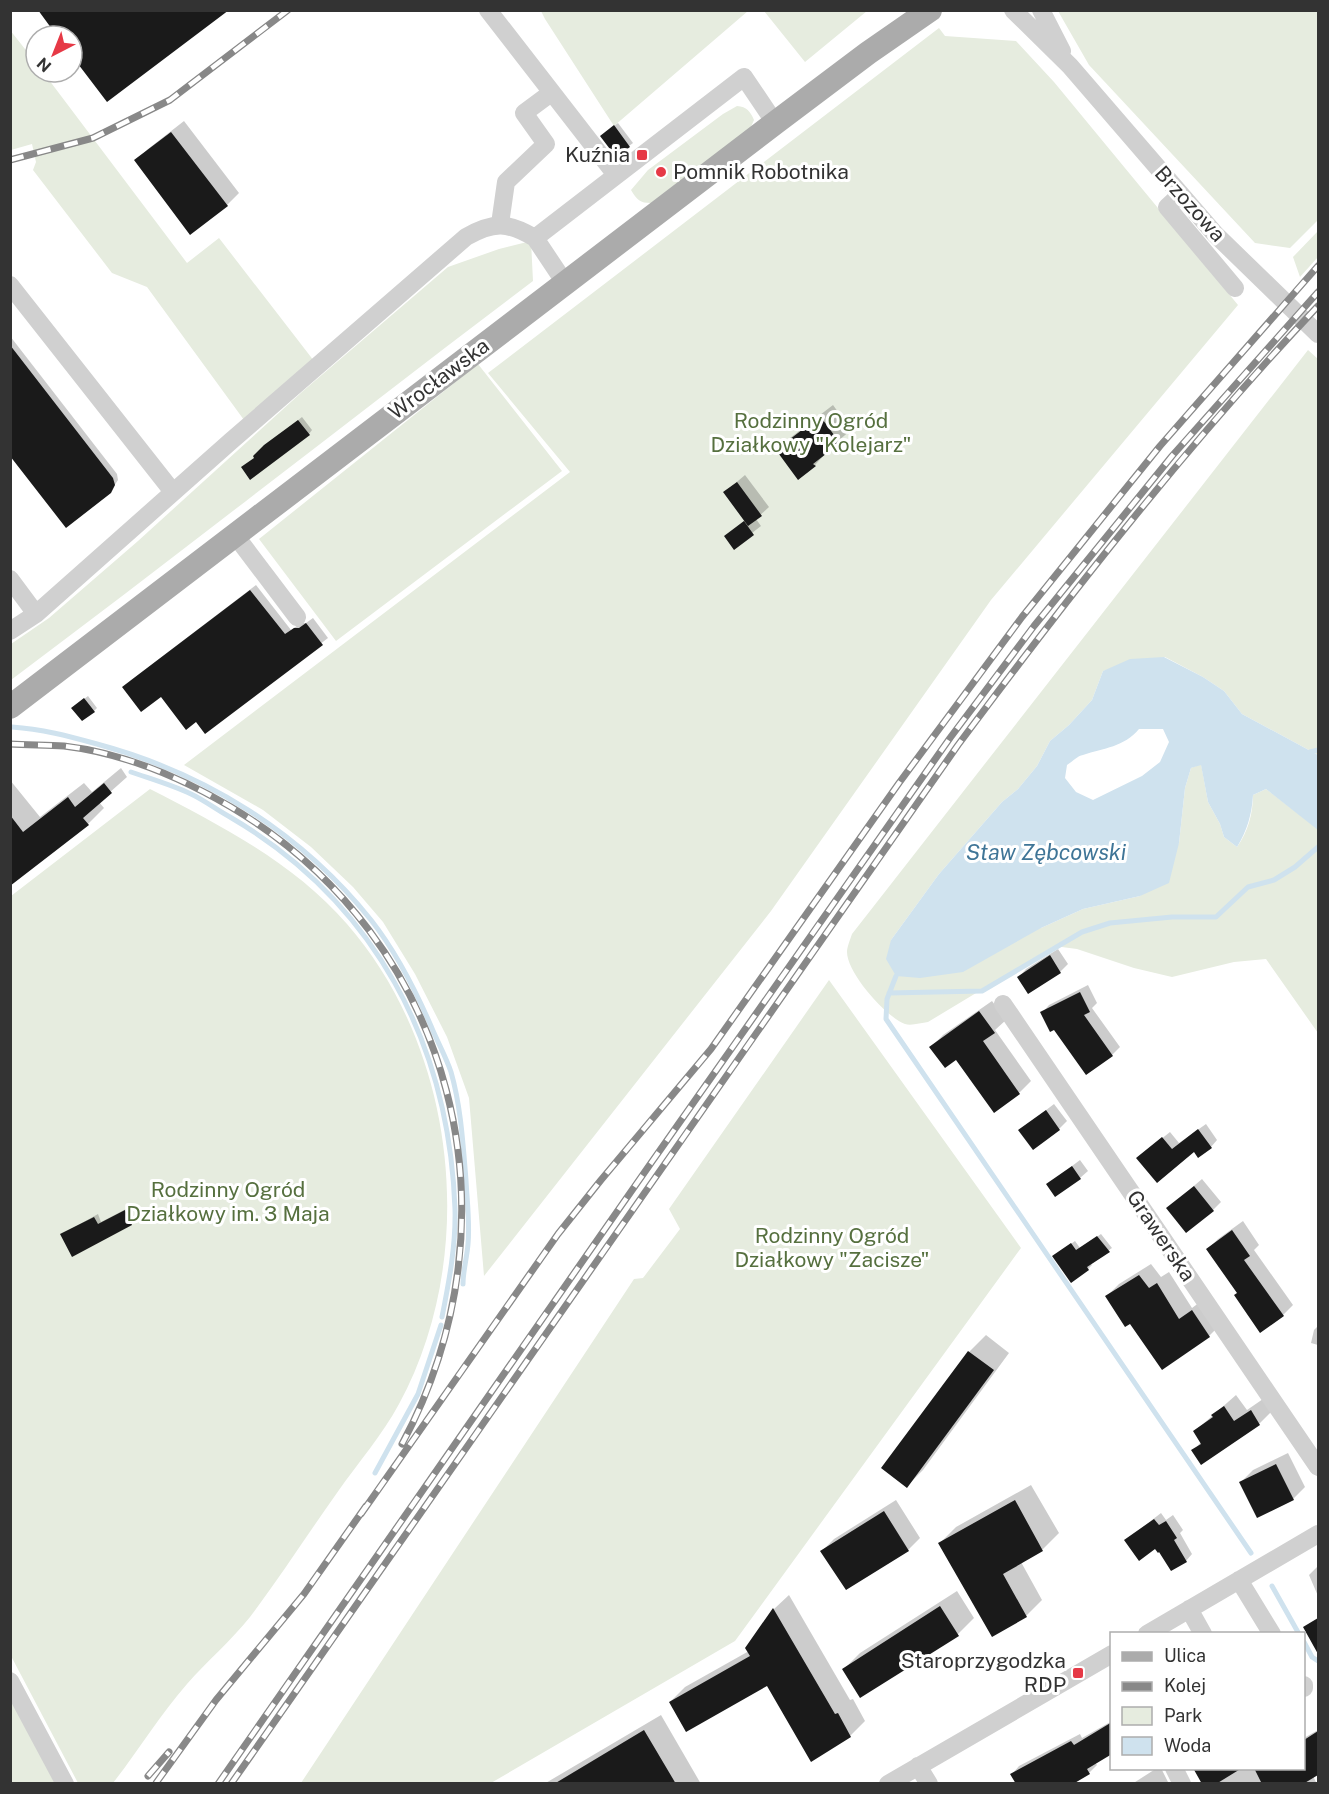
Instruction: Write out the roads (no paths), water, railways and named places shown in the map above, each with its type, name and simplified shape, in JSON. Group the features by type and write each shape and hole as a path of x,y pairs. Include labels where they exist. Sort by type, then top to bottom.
{"main road":[{"name":"Wrocławska","path":"868,53 910,10"},
{"name":"Wrocławska","path":"10,706 775,123 930,10"}],"street":[{"path":"488,10 616,175"},
{"name":"Brzozowa","path":"1013,10 1070,66 1180,195 1237,256 1318,334"},
{"name":"Brzozowa","path":"1041,10 1070,66"},
{"path":"535,238 744,77 775,123"},
{"path":"500,224 506,182 546,144 524,113 551,93"},
{"path":"1180,195 1167,207 1235,288"},
{"path":"10,631 36,614 466,237 482,228 500,224 524,231 535,238 565,284"},
{"path":"10,285 173,492"},
{"path":"235,535 297,617"},
{"path":"10,579 36,614"},
{"name":"Grawerska","path":"1003,1004 1318,1467"},
{"path":"1150,1632 1318,1534"},
{"path":"1239,1580 1271,1632"},
{"path":"1189,1609 1202,1632"},
{"path":"888,1784 1110,1657"},
{"path":"10,1681 65,1784"},
{"path":"918,1766 929,1784"},
{"path":"1175,1770 1182,1784"}],"water":[{"name":"Staw Zębcowski","path":"1164,657 1203,677 1224,691 1242,714 1318,755 1318,830 1266,789 1253,795 1244,835 1237,847 1224,837 1208,802 1201,765 1191,768 1185,788 1179,843 1169,883 1140,896 1083,909 1041,928 963,972 920,978 896,976 886,959 891,940 939,874 1002,802 1018,789 1037,766 1050,741 1069,725 1092,700 1103,671 1130,659","holes":["1139,729 1163,729 1169,742 1160,762 1142,776 1093,800 1076,792 1065,778 1067,765 1079,757 1127,740"]}],"waterway":[{"path":"12,727 65,736 137,756 212,789 282,833 343,888 371,920 389,945 412,985 451,1072 463,1139 469,1220 463,1284"},
{"path":"1310,752 1318,750"},
{"path":"131,772 196,796 281,851 325,891 363,935 395,983 419,1034 438,1090 450,1148 455,1223 442,1317"},
{"path":"889,993 982,991 1082,932 1110,923 1172,917 1216,917 1248,887 1274,880 1295,867 1318,847"},
{"path":"896,976 887,999 886,1019 1251,1553"},
{"path":"375,1473 418,1394 441,1325"},
{"path":"1272,1586 1298,1632"},
{"path":"1305,1644 1312,1657 1318,1661"}],"railway":[{"path":"10,160 93,138 170,100 288,10"},
{"path":"361,1514 558,1234 711,1049 899,783 1022,617 1160,446 1318,266"},
{"path":"218,1784 950,738 1034,626 1172,456 1318,292"},
{"path":"231,1784 958,745 1044,632 1177,465 1318,306"},
{"path":"10,744 64,746 108,754 171,776 231,807 308,863 369,931 416,1007 446,1090 461,1178 458,1267 439,1357 402,1444"},
{"path":"156,1783 216,1700 304,1594 366,1506"},
{"path":"148,1776 169,1752"}],"place":[{"name":"Kuźnia","path":"642,155"},
{"name":"Pomnik Robotnika","path":"661,172"},
{"name":"Staroprzygodzka RDP","path":"1078,1673"}],"park label":[{"name":"Rodzinny Ogród Działkowy \"Kolejarz\"","path":"811,433"},
{"name":"Rodzinny Ogród Działkowy im. 3 Maja","path":"228,1202"},
{"name":"Rodzinny Ogród Działkowy \"Zacisze\"","path":"832,1248"}]}
